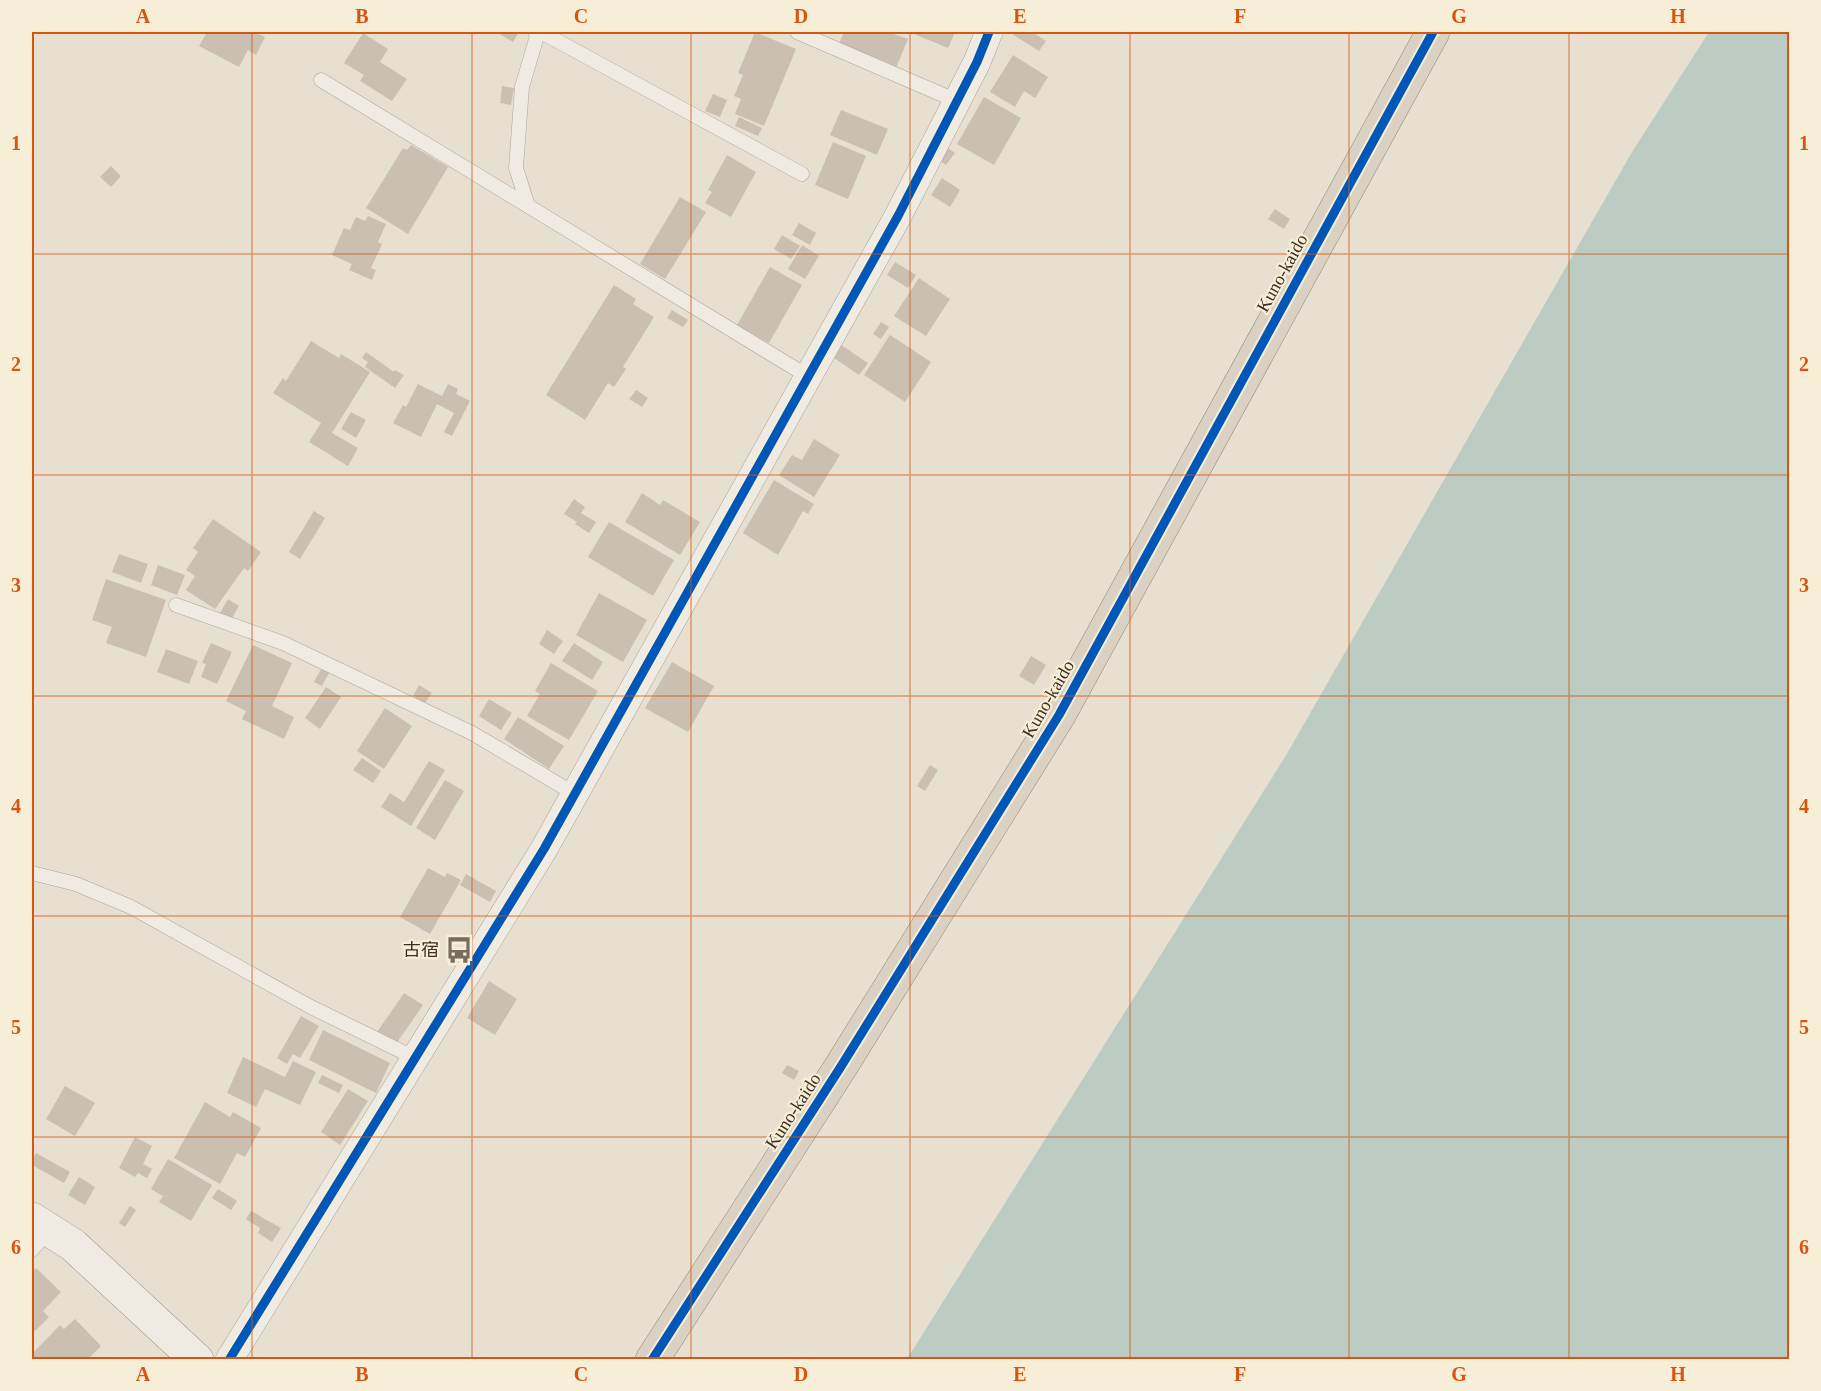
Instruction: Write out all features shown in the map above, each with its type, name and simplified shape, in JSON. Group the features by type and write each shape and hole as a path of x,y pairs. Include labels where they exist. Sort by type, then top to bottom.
{"highway":[{"name":"Kuno-kaido","path":"652,1359 840,1068 1059,715 1434,32"}],"street":[{"path":"230,1359 544,849 898,216 977,62 989,32"},
{"path":"37,1233 73,1245 197,1359"}],"lane":[{"path":"528,206 516,168 522,87 537,36 535,32"},
{"path":"541,32 802,174"},
{"path":"796,32 957,101"},
{"path":"321,80 808,376"},
{"path":"176,606 294,648 472,733 575,794"},
{"path":"32,873 76,884 132,907 309,1006 415,1059"}],"shaded area":[{"path":"1709,32 1789,32 1789,1359 907,1359 1285,757 1632,152"}],"building":[{"path":"207,32 260,32 258,34 265,37 256,55 248,50 239,67 199,46"},
{"path":"496,32 519,32 513,42"},
{"path":"755,32 796,49 764,126 735,114 741,99 734,96 743,75 738,73"},
{"path":"844,32 888,32 908,39 896,68 838,46"},
{"path":"914,32 955,32 948,48 914,34"},
{"path":"1009,32 1032,32 1046,41 1039,51"},
{"path":"363,33 388,49 380,62 407,79 392,101 360,81 364,75 344,63"},
{"path":"1013,55 1048,77 1035,98 1024,91 1015,107 990,92"},
{"path":"502,86 514,88 511,105 500,103"},
{"path":"713,94 727,100 720,117 705,111"},
{"path":"984,97 1021,118 994,165 957,144"},
{"path":"841,110 888,129 877,155 830,135"},
{"path":"739,117 762,128 758,136 735,126"},
{"path":"833,142 866,156 848,199 815,185"},
{"path":"411,145 448,167 408,234 366,208 403,148 407,150"},
{"path":"948,148 955,153 946,165 939,160"},
{"path":"727,155 756,172 731,217 705,203 712,192 708,190"},
{"path":"111,166 121,176 111,187 100,177"},
{"path":"942,178 960,190 950,207 931,195"},
{"path":"680,197 706,212 665,279 640,264"},
{"path":"1275,209 1290,219 1284,229 1268,219"},
{"path":"368,216 386,224 378,242 382,244 371,268 376,270 372,280 349,270 352,264 332,255 344,228 350,230 356,217 365,221"},
{"path":"799,223 816,233 810,245 792,235"},
{"path":"782,235 800,246 791,259 774,249"},
{"path":"802,245 819,256 805,279 788,269"},
{"path":"895,262 916,275 908,288 887,275"},
{"path":"770,267 802,285 769,343 737,325"},
{"path":"919,278 950,299 926,336 894,316"},
{"path":"614,285 636,299 633,304 654,317 623,367 626,369 614,387 608,383 585,420 546,395"},
{"path":"672,310 688,320 683,327 667,318"},
{"path":"881,322 889,327 881,339 873,334"},
{"path":"890,335 931,362 905,402 864,375"},
{"path":"311,341 339,358 341,354 370,372 332,433 358,448 348,466 309,442 321,423 273,393 283,378 286,381"},
{"path":"841,345 868,363 859,375 834,358"},
{"path":"366,352 394,372 395,370 404,375 395,388 365,367 368,362 362,358"},
{"path":"418,384 442,396 448,384 458,389 456,394 470,401 452,436 444,432 454,413 437,404 421,437 393,423 403,405 406,407"},
{"path":"636,390 648,398 642,407 629,399"},
{"path":"351,412 366,420 356,438 341,429"},
{"path":"814,439 840,455 814,497 779,475 792,455 802,460"},
{"path":"774,480 814,504 808,514 803,511 778,555 743,533"},
{"path":"642,493 660,505 663,500 700,522 680,555 625,522"},
{"path":"574,499 585,507 581,513 596,522 589,533 564,514"},
{"path":"314,511 325,518 300,559 289,552"},
{"path":"213,519 261,552 248,571 244,568 215,609 186,590 195,576 186,570 198,552 193,548"},
{"path":"609,522 674,560 653,596 588,557"},
{"path":"119,554 148,564 141,583 112,572"},
{"path":"158,565 185,575 177,595 151,585"},
{"path":"106,579 166,600 146,657 106,643 112,627 92,620"},
{"path":"599,593 647,620 623,662 576,635"},
{"path":"228,599 239,606 231,620 220,613"},
{"path":"547,630 563,641 554,654 539,644"},
{"path":"211,643 232,652 217,684 201,677 206,664 202,663"},
{"path":"574,643 603,662 592,680 562,661"},
{"path":"253,645 292,663 272,706 294,717 284,739 242,719 246,711 226,701"},
{"path":"166,649 198,661 189,684 157,672"},
{"path":"1031,656 1046,665 1034,685 1019,676"},
{"path":"672,662 714,686 688,732 645,708"},
{"path":"551,663 598,691 569,740 527,716 540,694 535,691"},
{"path":"321,669 329,673 322,686 314,682"},
{"path":"419,685 432,693 425,703 413,696"},
{"path":"326,687 341,697 320,729 305,718"},
{"path":"489,699 512,713 501,730 479,716"},
{"path":"385,708 412,726 384,769 357,751"},
{"path":"518,717 564,746 549,769 504,739"},
{"path":"362,758 381,771 373,783 353,770"},
{"path":"429,761 445,770 411,826 381,807 390,793 404,802"},
{"path":"930,765 938,770 925,791 917,786"},
{"path":"445,780 464,791 435,840 416,828"},
{"path":"428,868 445,877 447,873 461,880 430,934 400,917"},
{"path":"466,874 496,891 490,902 460,885"},
{"path":"489,981 517,999 495,1035 467,1018"},
{"path":"404,993 423,1005 396,1044 377,1032"},
{"path":"301,1016 319,1026 300,1058 293,1054 287,1064 277,1058"},
{"path":"323,1030 390,1063 376,1093 309,1060"},
{"path":"243,1057 285,1077 293,1061 316,1072 300,1105 265,1089 256,1107 227,1093"},
{"path":"787,1065 799,1071 794,1080 782,1073"},
{"path":"322,1075 343,1085 339,1093 318,1083"},
{"path":"65,1086 95,1103 75,1136 46,1119"},
{"path":"348,1089 368,1101 340,1145 321,1132"},
{"path":"205,1102 230,1117 233,1112 261,1128 245,1157 237,1153 220,1184 174,1158"},
{"path":"135,1137 152,1146 143,1164 152,1169 147,1178 138,1173 135,1177 119,1168"},
{"path":"36,1153 70,1172 64,1183 32,1165"},
{"path":"168,1159 212,1185 191,1221 159,1202 163,1196 151,1189"},
{"path":"79,1177 95,1187 85,1205 68,1195"},
{"path":"218,1189 237,1201 231,1210 212,1198"},
{"path":"130,1206 136,1210 125,1227 119,1223"},
{"path":"251,1211 281,1228 272,1242 258,1233 260,1228 246,1219"},
{"path":"36,1268 61,1292 43,1311 49,1317 35,1331 32,1328 32,1273"},
{"path":"75,1319 101,1346 87,1360 32,1360 32,1354 60,1325 64,1329"}],"cycle path":[{"path":"229,1360 544,849 898,216 977,62 989,32"},
{"path":"652,1360 840,1068 1059,715 1433,32"}],"place":[{"name":"古宿","path":"459,950"}]}
